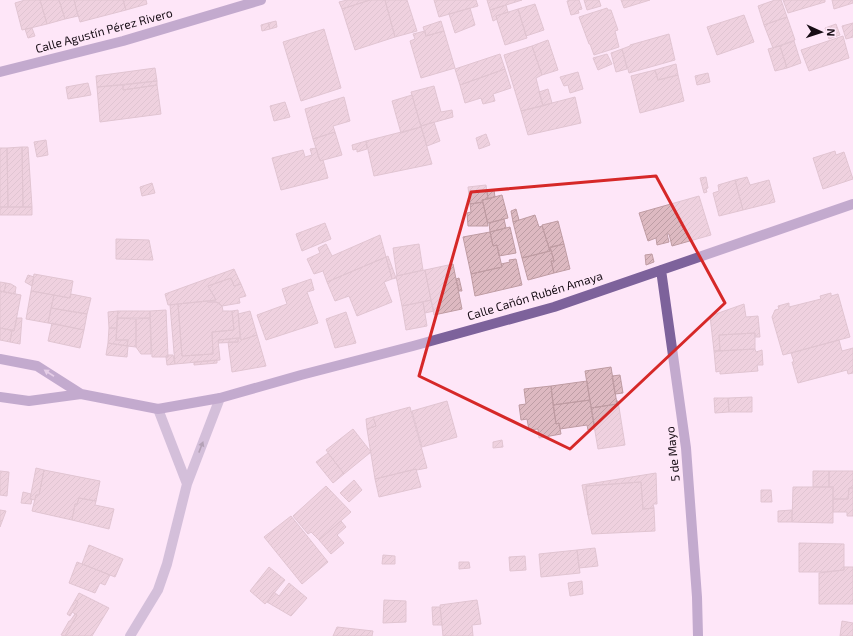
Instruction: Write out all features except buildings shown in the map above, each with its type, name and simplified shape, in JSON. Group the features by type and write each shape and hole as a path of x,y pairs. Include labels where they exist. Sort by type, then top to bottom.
{"main road":[{"name":"Calle Agustín Pérez Rivero","path":"0,72 123,41 261,0"},
{"name":"Calle Cañón Rubén Amaya","path":"158,409 220,398 554,307 853,204"},
{"name":"5 de Mayo","path":"661,270 686,448 697,597 698,636"},
{"path":"0,359 37,366 81,394"},
{"path":"0,397 29,401 81,394 158,409"}],"street":[{"path":"130,636 158,590 167,564 187,484 220,398"},
{"path":"158,409 187,484"}],"highlighted area":[{"path":"656,176 725,303 570,449 419,376 471,192"}]}
